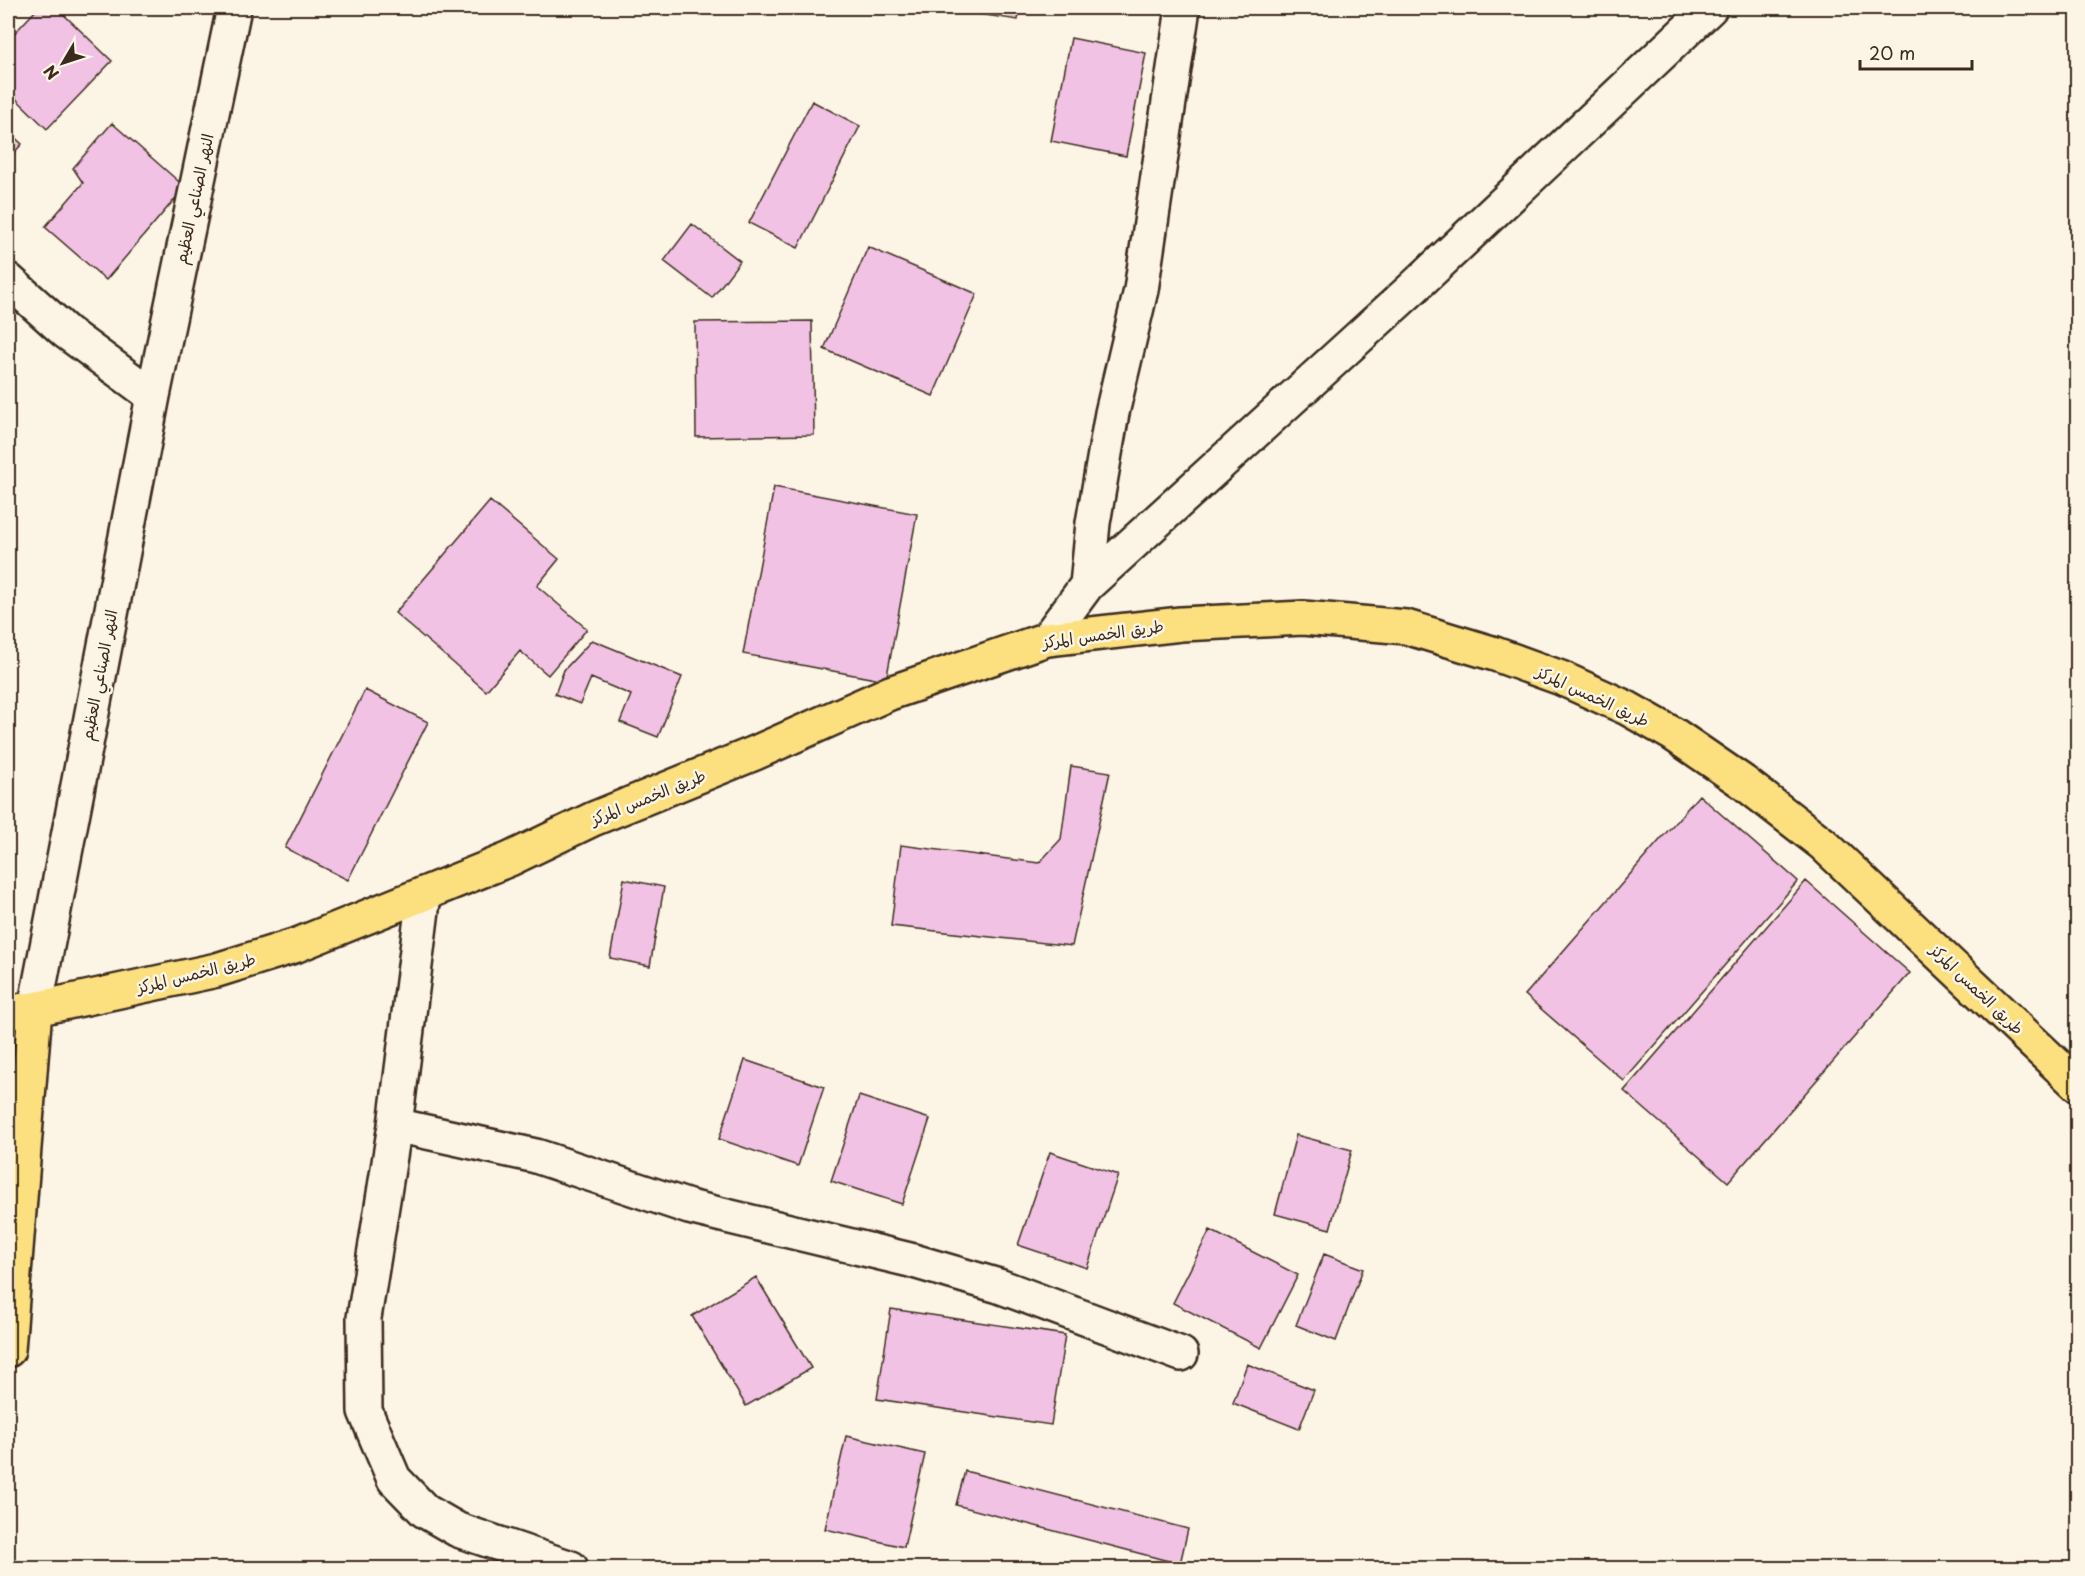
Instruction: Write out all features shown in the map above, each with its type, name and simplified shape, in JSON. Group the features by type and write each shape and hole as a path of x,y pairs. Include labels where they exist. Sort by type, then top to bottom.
{"main road":[{"name":"طريق الخمس المركز","path":"21,1011 217,970 297,945 510,859 593,819 755,753 890,693 1047,639 1181,624 1303,618 1406,627 1495,654 1561,678 1627,708 1673,734 1743,782 1814,837 2078,1085"},
{"name":"النهر الصناعي العظيم","path":"8,1350 21,1011"}],"street":[{"name":"النهر الصناعي العظيم","path":"21,1011 234,8"},
{"path":"1087,585 1093,523 1112,413 1141,290 1183,8"},
{"path":"1047,639 1087,585 1413,288 1710,8"},
{"path":"8,280 66,332 153,396"},
{"path":"424,894 395,1125 364,1318 365,1411 394,1479 425,1511 458,1530 571,1569"},
{"path":"395,1125 536,1156 689,1207 910,1260 999,1286 1181,1354"}],"building":[{"path":"38,8 57,8 112,61 47,129 8,91 8,40"},
{"path":"959,8 1020,8 1018,20 958,11"},
{"path":"1071,38 1146,53 1126,156 1051,141"},
{"path":"812,101 860,126 798,248 749,223"},
{"path":"112,123 185,187 106,280 45,227 83,183 73,168"},
{"path":"8,131 22,144 8,159"},
{"path":"692,224 740,261 712,298 664,261"},
{"path":"868,247 977,294 933,396 824,349"},
{"path":"812,321 814,435 696,437 695,322"},
{"path":"774,487 917,514 886,681 743,654"},
{"path":"490,501 559,559 537,586 587,629 548,675 520,651 486,691 395,613"},
{"path":"592,640 682,677 658,737 620,722 631,695 591,678 580,704 555,694 564,670"},
{"path":"365,690 428,722 348,880 285,848"},
{"path":"1071,766 1110,772 1072,946 891,926 901,845 1039,863 1061,839"},
{"path":"1699,795 1798,881 1624,1081 1525,995"},
{"path":"624,879 664,887 650,966 610,958"},
{"path":"1806,881 1910,973 1728,1182 1624,1091"},
{"path":"745,1060 824,1087 798,1166 719,1139"},
{"path":"859,1096 930,1119 902,1204 831,1181"},
{"path":"1296,1135 1352,1150 1330,1229 1275,1214"},
{"path":"1050,1152 1118,1175 1087,1268 1018,1245"},
{"path":"1210,1230 1298,1275 1261,1348 1173,1303"},
{"path":"1324,1254 1363,1269 1336,1341 1296,1325"},
{"path":"756,1277 811,1368 746,1406 692,1316"},
{"path":"891,1309 1065,1335 1051,1425 877,1399"},
{"path":"1247,1364 1314,1390 1299,1429 1233,1403"},
{"path":"846,1436 925,1454 904,1547 825,1529"},
{"path":"965,1471 1188,1529 1180,1564 956,1505"}]}
